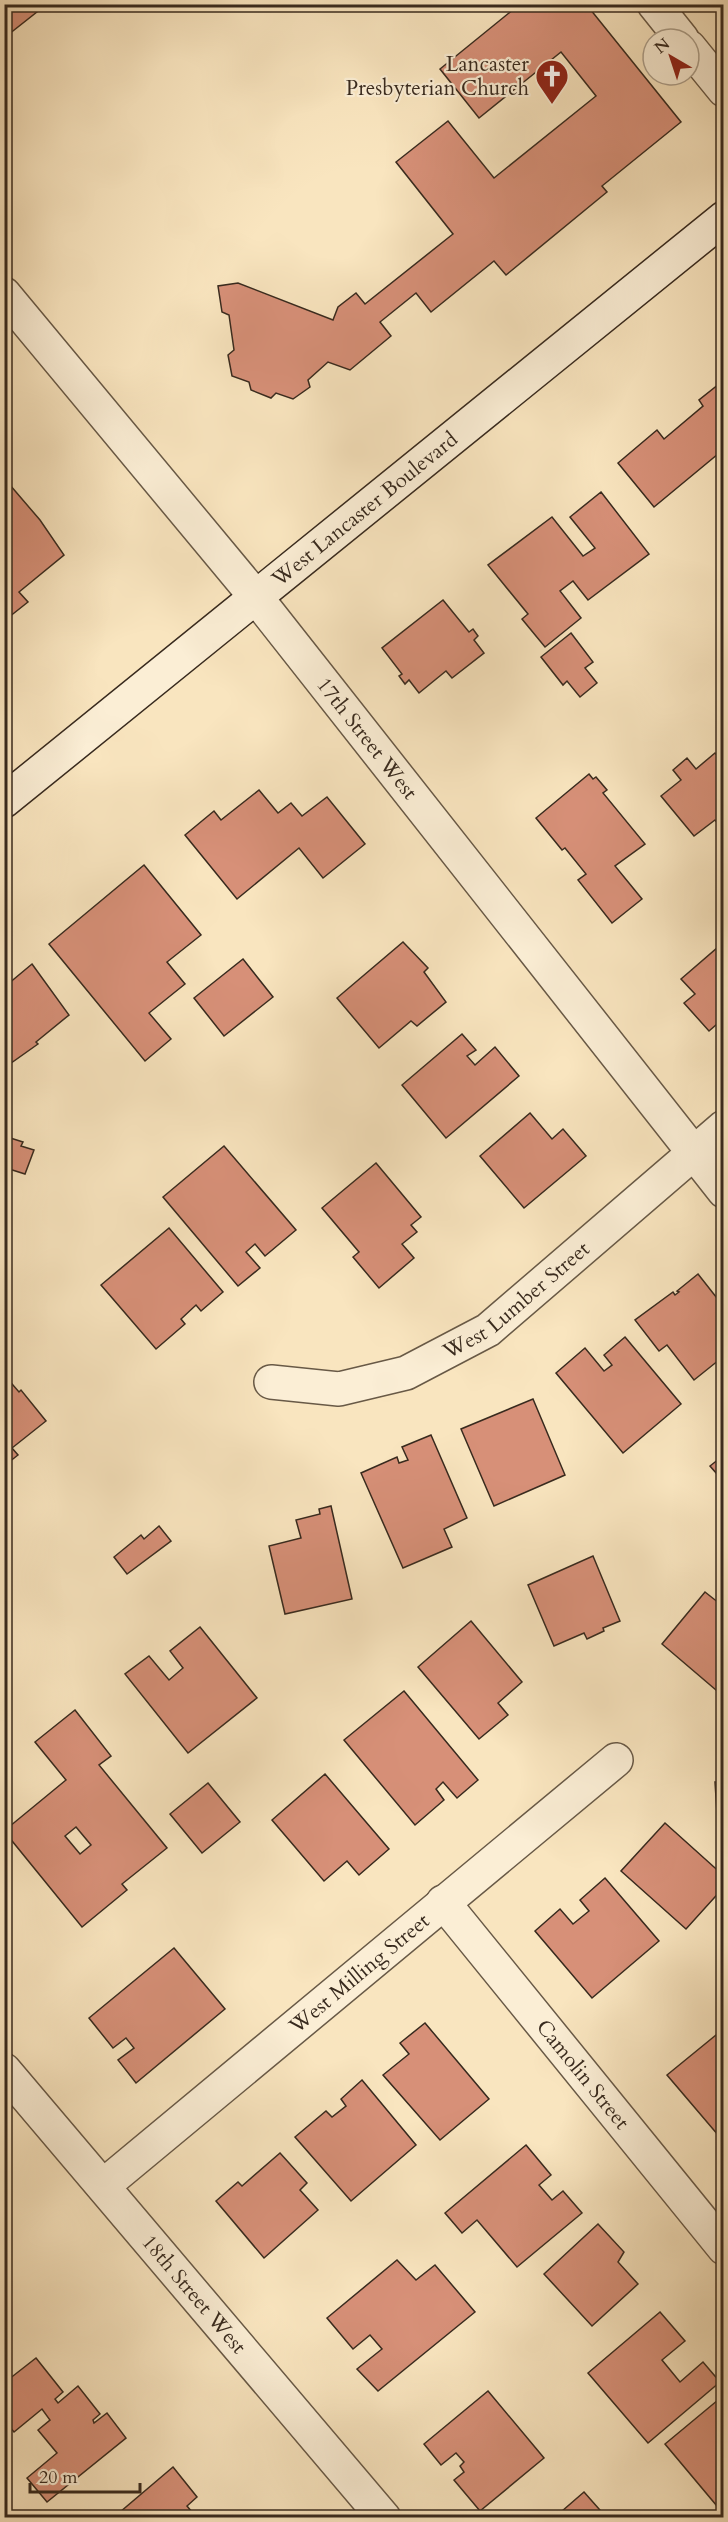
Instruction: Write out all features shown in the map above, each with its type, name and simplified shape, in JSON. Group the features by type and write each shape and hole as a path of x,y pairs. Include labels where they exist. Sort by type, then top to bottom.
{"street":[{"path":"654,4 672,27"},
{"path":"701,62 723,90"},
{"name":"West Lancaster Boulevard","path":"4,801 723,218"},
{"name":"17th Street West","path":"4,294 255,596 723,1191"},
{"name":"West Lumber Street","path":"271,1382 339,1389 406,1373 488,1330 723,1127"},
{"name":"West Milling Street","path":"103,2186 616,1760"},
{"name":"Camolin Street","path":"443,1902 721,2241"},
{"name":"18th Street West","path":"4,2070 384,2517"}],"building":[{"path":"4,4 47,4 4,38"},
{"path":"520,4 586,4 641,72 641,87 653,87 681,122 602,186 607,192 506,275 494,261 431,312 416,293 380,322 391,336 350,370 328,362 308,380 310,387 293,399 276,393 271,398 251,390 249,382 232,376 228,355 234,350 229,315 222,312 218,286 238,283 333,320 338,307 356,293 365,304 453,234 396,162 448,121 494,178 596,96 561,52 479,118 440,69"},
{"path":"724,380 724,461 718,454 654,507 618,463 657,430 664,439 703,406 699,400"},
{"path":"4,478 40,520 64,555 19,592 28,602 4,621"},
{"path":"601,492 649,554 588,600 573,581 560,591 581,618 545,647 522,619 528,614 488,565 552,517 583,556 595,548 570,517"},
{"path":"443,600 469,632 473,629 478,636 474,640 484,653 452,678 446,671 419,693 409,680 405,684 399,676 402,674 382,648"},
{"path":"571,633 593,662 585,668 597,683 580,697 567,681 563,685 541,657"},
{"path":"715,753 724,763 724,822 719,825 715,820 694,836 661,796 681,780 673,770 687,758 696,769"},
{"path":"589,774 593,779 596,777 607,790 603,793 645,844 615,866 642,899 612,923 578,880 586,874 565,848 562,850 536,818"},
{"path":"259,790 278,813 291,803 302,816 327,797 365,844 323,878 299,848 237,899 185,835 214,811 221,820"},
{"path":"144,865 201,935 167,962 185,984 149,1013 171,1039 145,1061 49,944"},
{"path":"403,942 428,968 424,972 446,1002 417,1026 411,1021 379,1048 337,998"},
{"path":"724,942 724,1018 709,1031 684,1003 695,994 681,979"},
{"path":"243,959 273,997 224,1036 194,998"},
{"path":"32,964 69,1015 36,1042 38,1044 4,1068 4,980 8,984"},
{"path":"462,1034 476,1050 467,1056 475,1065 495,1047 519,1076 446,1138 402,1085"},
{"path":"530,1113 552,1139 563,1129 586,1156 524,1208 480,1156"},
{"path":"4,1136 23,1142 21,1146 34,1150 25,1174 6,1168 8,1162 4,1161"},
{"path":"224,1146 296,1230 265,1256 255,1244 246,1252 260,1268 238,1286 163,1197"},
{"path":"376,1163 421,1217 411,1225 417,1232 402,1244 414,1258 379,1288 353,1257 359,1252 322,1208"},
{"path":"169,1228 223,1292 201,1311 196,1305 181,1319 185,1324 156,1349 101,1285"},
{"path":"698,1274 724,1307 724,1356 694,1380 667,1345 659,1351 635,1320 673,1292 675,1295"},
{"path":"625,1337 681,1404 623,1453 556,1373 585,1348 604,1371 612,1365 604,1355"},
{"path":"6,1377 19,1392 21,1390 46,1421 12,1448 18,1455 4,1466 4,1378"},
{"path":"533,1399 565,1475 494,1506 461,1429"},
{"path":"431,1435 467,1518 444,1529 452,1547 403,1568 361,1473 397,1457 399,1463 408,1460 402,1447"},
{"path":"724,1455 724,1482 710,1466"},
{"path":"331,1506 352,1599 285,1614 269,1546 301,1538 296,1520 320,1514 319,1509"},
{"path":"159,1526 171,1541 127,1574 114,1557 141,1535 144,1539"},
{"path":"593,1556 620,1621 603,1628 604,1631 587,1639 584,1633 554,1646 528,1585"},
{"path":"705,1592 724,1607 724,1681 716,1690 662,1644"},
{"path":"471,1621 522,1682 498,1703 508,1715 479,1739 418,1667"},
{"path":"200,1627 257,1698 188,1753 125,1674 149,1656 169,1680 183,1668 170,1651"},
{"path":"404,1691 478,1780 457,1798 443,1782 436,1789 444,1800 415,1825 344,1740"},
{"path":"75,1710 111,1756 99,1765 167,1848 122,1884 127,1890 82,1927 4,1831 66,1780 35,1742","holes":["76,1827 91,1845 80,1854 65,1836"]},
{"path":"720,1724 724,1724 722,1764"},
{"path":"325,1774 389,1849 359,1875 347,1861 324,1881 272,1820"},
{"path":"715,1782 724,1782 724,1813 717,1813"},
{"path":"208,1783 240,1822 202,1853 170,1814"},
{"path":"665,1823 724,1876 724,1887 686,1929 621,1871"},
{"path":"605,1878 659,1941 592,1998 535,1931 560,1909 573,1924 589,1911 580,1900"},
{"path":"174,1948 225,2009 136,2083 118,2060 134,2048 126,2038 113,2048 89,2018"},
{"path":"425,2023 489,2099 440,2140 383,2075 409,2054 400,2043"},
{"path":"716,2035 724,2045 724,2142 667,2075"},
{"path":"362,2080 416,2145 351,2201 295,2137 326,2111 332,2117 346,2106 341,2099"},
{"path":"526,2145 551,2175 539,2185 552,2200 563,2191 582,2213 517,2267 477,2220 462,2233 445,2213"},
{"path":"280,2153 307,2183 300,2190 318,2210 264,2258 216,2201 238,2182 242,2186"},
{"path":"598,2224 624,2252 618,2262 638,2284 592,2326 544,2274"},
{"path":"397,2260 416,2280 435,2265 475,2312 378,2391 357,2369 382,2349 370,2335 353,2349 327,2318"},
{"path":"660,2312 685,2341 662,2360 680,2382 703,2362 720,2382 648,2443 588,2373"},
{"path":"36,2358 63,2392 55,2399 58,2403 78,2386 100,2414 93,2420 94,2423 107,2413 126,2438 47,2502 27,2478 57,2453 38,2430 50,2420 42,2409 14,2432 4,2420 4,2383"},
{"path":"488,2391 544,2458 480,2511 454,2480 464,2472 460,2466 464,2462 456,2453 441,2465 424,2444"},
{"path":"724,2395 724,2511 722,2512 665,2444"},
{"path":"173,2467 197,2497 187,2506 197,2518 113,2518"},
{"path":"584,2492 607,2518 554,2518"}],"place":[{"name":"Lancaster Presbyterian Church","path":"552,105"}]}
